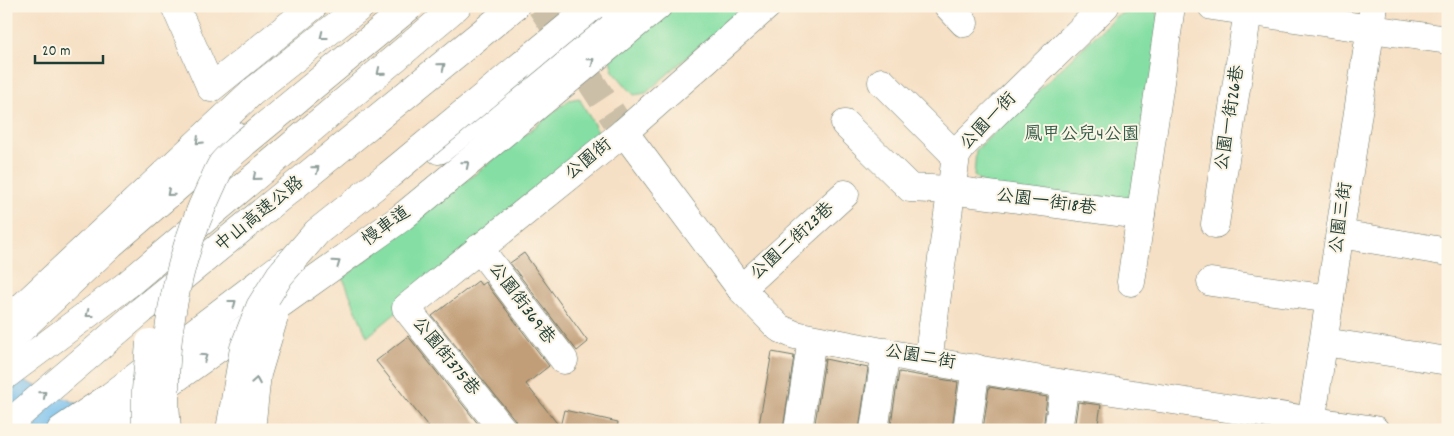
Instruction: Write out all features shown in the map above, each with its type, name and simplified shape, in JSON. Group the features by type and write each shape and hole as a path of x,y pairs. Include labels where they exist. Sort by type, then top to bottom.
{"main road":[{"path":"175,6 210,88 313,6"},
{"path":"6,322 251,93 361,6"},
{"path":"6,343 111,244 156,205 261,115 397,6"},
{"path":"131,411 146,390 153,315 160,279 177,232 196,196 222,164 250,138 410,6"},
{"name":"中山高速公路","path":"6,375 128,284 457,6"},
{"name":"中山高速公路","path":"6,426 142,310 515,6"},
{"path":"230,430 244,348 260,307 280,275 317,232 330,220 389,175 593,6"},
{"path":"61,430 131,411 287,262 417,167 622,6"},
{"name":"慢車道","path":"103,430 401,218 658,6"},
{"name":"公園街","path":"406,308 624,132 767,6"},
{"name":"公園一街","path":"928,361 956,156 964,144 1105,6"},
{"path":"1131,282 1171,6"},
{"path":"1212,6 1248,11 1372,18 1448,40"},
{"name":"公園一街26巷","path":"1215,224 1248,11"},
{"name":"公園三街","path":"1311,425 1372,18"},
{"path":"882,82 956,156"},
{"name":"公園一街18巷","path":"845,124 910,188 951,190 1140,216"},
{"name":"公園二街","path":"624,132 741,289 779,328 812,339 928,361 1311,425 1375,430"},
{"path":"167,430 166,366 177,294 189,240 198,213 222,164"},
{"name":"公園二街23巷","path":"741,289 845,194"},
{"path":"251,430 257,374 270,326 285,290 330,220"},
{"path":"1340,234 1448,252"},
{"name":"公園街369巷","path":"479,248 564,360"},
{"path":"1212,282 1330,299"},
{"name":"公園街375巷","path":"406,308 503,430"},
{"path":"798,430 812,339"},
{"path":"1324,342 1448,361"},
{"path":"874,430 886,352"},
{"path":"967,430 976,368"},
{"path":"1058,430 1066,384"}],"green space":[{"path":"674,6 745,6 646,93 634,95 613,71 610,60"},
{"name":"鳳甲公兒4公園","path":"1136,8 1155,10 1161,22 1136,192 1121,203 991,189 974,176 976,150 1116,16"},
{"path":"579,98 601,137 597,146 367,337 343,278 569,100"}],"water":[{"path":"6,373 139,430 6,430"}],"building":[{"path":"524,253 588,342 577,351 510,263"},
{"path":"478,281 481,285 485,282 549,366 526,384 560,427 564,410 618,422 617,430 518,430 515,420 432,316"},
{"path":"408,336 483,430 431,430 376,361"},
{"path":"772,352 794,356 783,430 758,430"},
{"path":"825,359 868,368 859,430 814,430"},
{"path":"899,372 958,382 952,430 890,430"},
{"path":"989,387 1047,397 1043,430 983,430"},
{"path":"1078,402 1101,405 1097,430 1074,430"}],"tunnel":[{"path":"541,6 624,132"}]}
